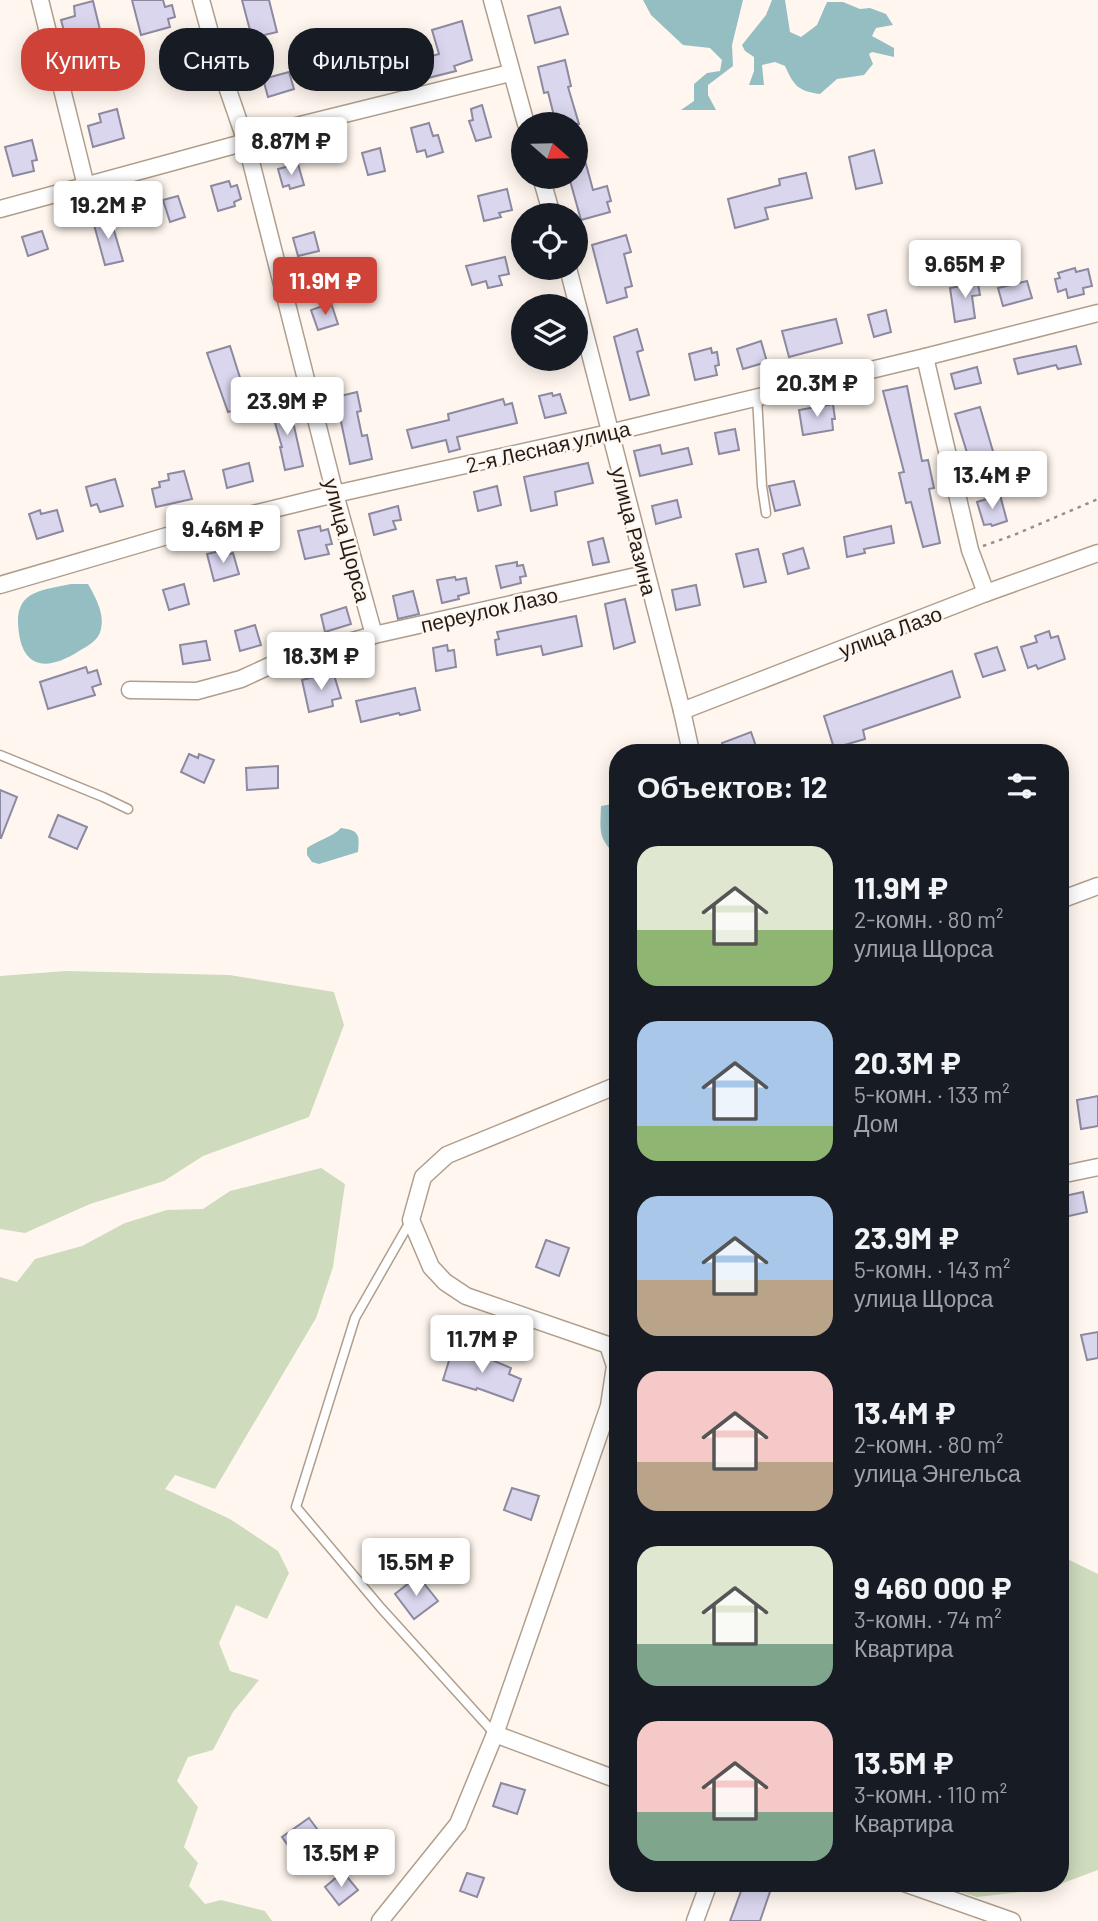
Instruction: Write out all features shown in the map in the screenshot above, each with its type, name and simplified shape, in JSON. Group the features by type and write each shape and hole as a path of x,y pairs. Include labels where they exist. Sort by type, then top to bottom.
{"street":[{"path":"40,0 86,186"},
{"name":"улица Щорса","path":"201,0 217,58 246,142 373,635"},
{"path":"492,0 522,112"},
{"path":"0,209 246,142 268,133 510,73"},
{"name":"улица Разина","path":"571,280 689,744"},
{"name":"2-я Лесная улица","path":"0,585 184,531 335,494 609,433 1098,313"},
{"path":"925,357 970,550 986,593"},
{"name":"улица Лазо","path":"682,711 986,593 1098,553"},
{"name":"переулок Лазо","path":"130,690 197,691 241,679 278,662 373,635 645,574"},
{"path":"1069,897 1098,886"},
{"path":"609,1089 447,1154 423,1178 411,1220 431,1267 445,1282 466,1296 608,1345 609,1348"},
{"path":"1069,1173 1098,1167"},
{"path":"380,1921 458,1824 495,1734 609,1406"},
{"path":"495,1734 609,1777"},
{"path":"695,1921 706,1892"},
{"path":"930,1892 1012,1921"}],"lane":[{"path":"757,397 766,513"},
{"path":"0,755 128,809"},
{"path":"411,1220 355,1318 296,1507 381,1608 495,1734"}],"path":[{"path":"970,550 1014,535 1098,499"}],"green space":[{"path":"66,971 229,975 334,992 344,1025 309,1117 203,1156 164,1181 90,1204 25,1233 0,1229 0,976"},
{"path":"321,1168 345,1184 333,1267 316,1318 215,1489 175,1475 165,1489 230,1519 278,1551 289,1573 267,1619 236,1605 219,1643 230,1671 259,1680 233,1712 213,1750 188,1757 177,1781 198,1807 184,1847 198,1863 189,1886 205,1904 221,1900 265,1911 272,1921 0,1921 0,1277 17,1282 35,1259 82,1246 125,1223 167,1210 203,1209 230,1191"},
{"path":"1069,1560 1098,1574 1098,1870 1069,1881"},
{"path":"960,1892 1021,1892 977,1897"}],"water":[{"path":"643,0 743,0 732,45 733,66 708,85 708,95 716,110 681,110 694,101 694,84 707,73 720,71 722,60 710,48 683,45 651,15"},
{"path":"772,0 785,0 790,32 801,37 817,25 827,2 843,2 860,9 870,8 886,14 893,25 876,28 872,36 894,48 894,57 872,52 869,54 873,64 864,75 837,79 820,94 798,86 785,66 775,62 762,65 764,85 749,85 754,71 754,57 745,51 742,45 766,15"},
{"path":"71,584 88,584 100,611 100,633 89,645 67,658 45,664 36,662 29,657 20,638 18,623 22,604 34,593"},
{"path":"609,805 609,847 602,835 601,806"},
{"path":"341,828 357,834 358,852 319,864 312,862 307,855 307,848"}],"building":[{"path":"132,0 163,0 165,7 172,5 175,17 168,19 170,27 145,34 145,28 139,28"},
{"path":"242,0 269,0 277,32 274,33 274,28 249,28"},
{"path":"93,1 100,28 63,28 61,20 75,16 74,6"},
{"path":"560,7 568,34 535,43 528,16"},
{"path":"462,21 472,60 454,66 456,71 434,76 434,55 439,54 434,29"},
{"path":"565,60 571,86 568,87 575,112 553,112 548,92 544,93 538,67"},
{"path":"288,72 288,91 268,97 266,91 274,91 274,76"},
{"path":"482,105 491,137 476,141 469,121 473,120 471,109"},
{"path":"117,109 124,138 93,147 88,126 101,122 99,114"},
{"path":"429,123 433,136 438,135 443,152 427,157 425,150 417,152 411,128"},
{"path":"32,140 37,160 32,161 34,171 13,176 5,147"},
{"path":"380,148 385,171 368,175 362,153"},
{"path":"874,150 882,183 856,189 849,157"},
{"path":"298,164 304,185 290,189 289,185 283,187 278,169"},
{"path":"588,172 593,190 607,186 611,201 607,202 610,212 588,218 588,203 576,203 572,189 588,189"},
{"path":"806,173 812,198 765,208 768,219 735,228 728,199 780,185 779,179"},
{"path":"229,181 231,187 237,185 241,199 234,202 235,206 218,211 211,186"},
{"path":"507,189 511,210 499,213 501,217 484,221 478,196"},
{"path":"178,196 185,217 170,222 163,200"},
{"path":"110,217 123,261 105,265 93,221"},
{"path":"42,231 48,249 28,256 22,237"},
{"path":"314,232 319,251 298,256 293,238"},
{"path":"626,235 631,252 624,254 632,286 625,288 627,297 607,303 592,245"},
{"path":"505,257 509,274 499,276 502,285 488,288 486,281 472,285 466,266"},
{"path":"1075,268 1076,272 1088,269 1092,286 1083,288 1084,294 1068,298 1066,289 1058,292 1055,279 1060,278 1058,273"},
{"path":"977,278 980,295 972,296 975,318 955,322 950,288 967,285 966,280"},
{"path":"1027,281 1032,298 1003,306 998,288"},
{"path":"331,303 338,324 318,330 311,310"},
{"path":"886,310 891,332 874,337 868,315"},
{"path":"836,319 842,343 789,357 782,331"},
{"path":"637,329 643,350 637,352 649,395 630,400 614,337"},
{"path":"761,341 767,362 743,369 737,349"},
{"path":"230,346 249,406 228,412 207,353"},
{"path":"1076,346 1081,364 1058,369 1056,365 1018,374 1014,359"},
{"path":"711,348 712,353 717,352 717,375 695,380 689,354"},
{"path":"977,367 981,383 955,389 951,374"},
{"path":"907,386 922,461 928,460 934,488 929,489 940,543 923,547 911,502 906,503 899,473 904,472 883,391"},
{"path":"357,392 361,411 357,412 362,436 367,435 372,459 350,464 340,417 337,418 332,398"},
{"path":"552,393 553,396 560,394 566,413 545,418 539,396"},
{"path":"503,399 505,405 512,403 517,423 457,437 460,449 449,452 446,440 412,448 407,430 449,420 448,414"},
{"path":"289,404 303,466 285,470 282,447 271,409"},
{"path":"833,404 833,430 803,435 799,410"},
{"path":"980,407 997,465 973,472 955,414"},
{"path":"735,429 739,450 719,454 715,433"},
{"path":"660,445 662,454 688,448 692,464 640,476 634,451"},
{"path":"249,463 253,481 227,488 223,470"},
{"path":"588,463 593,483 555,492 557,505 531,511 524,477"},
{"path":"184,471 192,499 156,507 152,489 160,487 159,482 169,480 168,474"},
{"path":"115,479 123,506 100,512 97,504 91,506 86,487"},
{"path":"794,481 800,505 775,511 769,486"},
{"path":"497,486 501,505 478,511 474,492"},
{"path":"1000,495 1007,521 992,526 984,525 977,502"},
{"path":"677,500 681,517 656,524 652,506"},
{"path":"398,506 401,520 393,521 396,529 374,535 369,514"},
{"path":"40,510 41,514 57,510 63,531 37,539 29,514"},
{"path":"320,526 321,531 328,529 332,544 326,545 329,554 305,559 298,531"},
{"path":"891,526 894,543 864,549 865,553 847,557 844,537"},
{"path":"603,538 609,562 593,565 588,542"},
{"path":"803,548 809,568 788,574 783,554"},
{"path":"229,549 230,554 233,553 239,574 214,581 207,554"},
{"path":"758,549 766,582 744,587 736,554"},
{"path":"517,562 517,566 523,565 526,576 520,577 521,583 501,588 496,566"},
{"path":"455,577 456,580 466,578 469,593 458,596 459,599 442,603 437,580"},
{"path":"184,584 189,604 169,610 163,590"},
{"path":"696,585 700,605 676,610 672,590"},
{"path":"413,591 419,614 398,619 393,596"},
{"path":"625,599 635,642 614,649 605,604"},
{"path":"346,607 351,624 325,632 321,615"},
{"path":"576,616 582,646 543,655 541,646 497,655 497,632"},
{"path":"255,625 261,645 240,651 235,631"},
{"path":"1049,631 1051,638 1058,636 1065,659 1038,669 1036,665 1028,668 1021,647 1037,642 1035,636"},
{"path":"206,641 210,660 183,664 180,645"},
{"path":"447,645 448,651 454,650 456,667 436,671 433,648"},
{"path":"997,647 1005,670 983,677 975,654"},
{"path":"86,667 88,673 97,670 101,684 92,687 95,695 48,709 40,682"},
{"path":"952,671 960,697 863,730 865,739 848,744 833,744 824,716"},
{"path":"334,675 341,698 332,700 333,706 309,712 302,680"},
{"path":"415,688 420,710 361,722 356,701"},
{"path":"751,732 755,744 722,744"},
{"path":"189,754 198,758 199,754 214,760 204,783 181,772"},
{"path":"278,766 278,788 247,790 246,768"},
{"path":"0,790 17,797 1,838 0,838"},
{"path":"58,815 87,827 77,849 49,837"},
{"path":"1098,1096 1098,1126 1081,1129 1077,1100"},
{"path":"1083,1192 1087,1212 1069,1216 1069,1195"},
{"path":"546,1240 569,1248 559,1276 536,1267"},
{"path":"1098,1332 1098,1358 1087,1360 1081,1335"},
{"path":"452,1351 471,1357 473,1352 511,1368 509,1374 521,1379 513,1401 477,1388 476,1390 443,1380"},
{"path":"512,1488 539,1496 531,1520 504,1510"},
{"path":"418,1576 438,1601 414,1619 395,1594"},
{"path":"501,1783 525,1790 517,1814 493,1806"},
{"path":"309,1818 326,1841 299,1861 282,1837"},
{"path":"343,1872 358,1890 339,1905 325,1887"},
{"path":"467,1873 484,1878 477,1897 460,1891"},
{"path":"741,1892 770,1892 760,1921 730,1921"}]}
